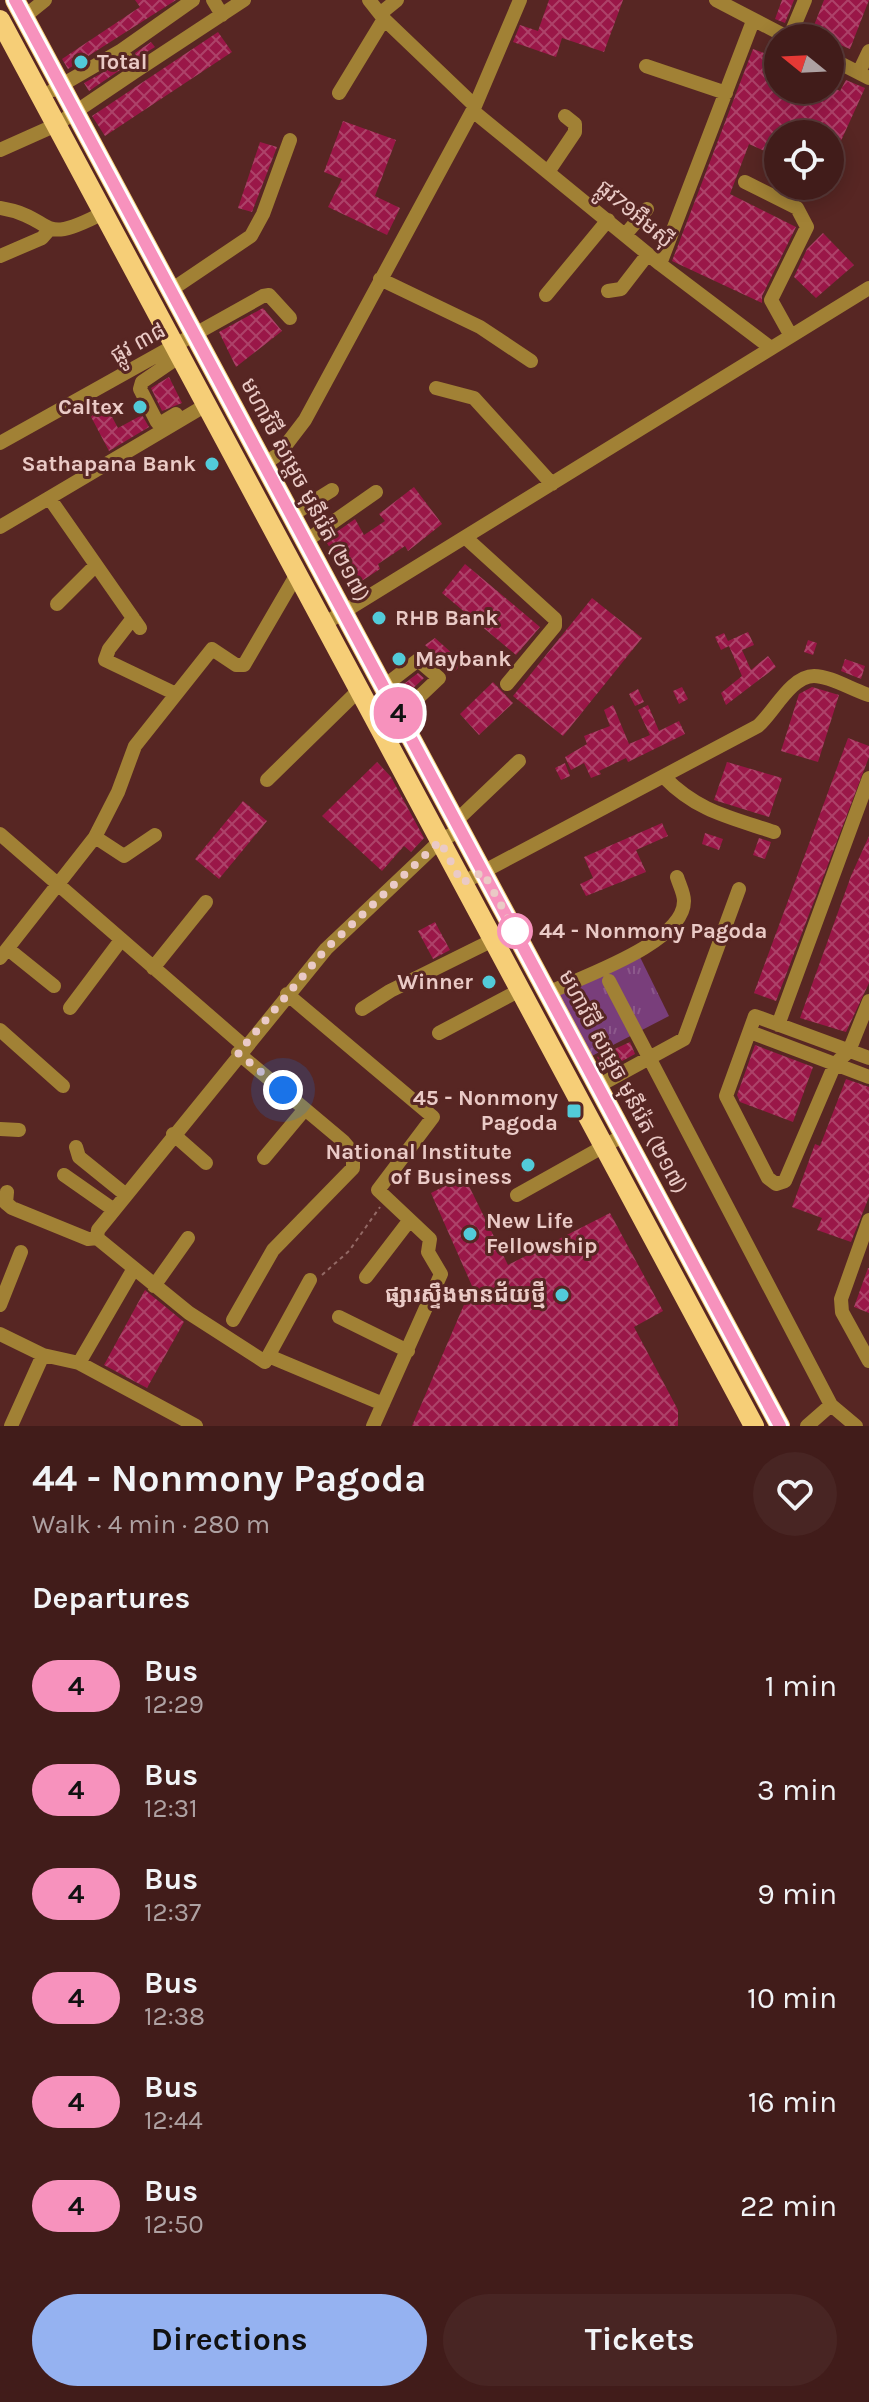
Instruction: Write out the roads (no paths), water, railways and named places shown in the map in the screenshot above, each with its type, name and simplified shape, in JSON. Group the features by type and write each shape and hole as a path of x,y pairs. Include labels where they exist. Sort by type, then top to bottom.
{"main road":[{"name":"មហាវិថី សម្តេច មុនីរ៉េត (២១៧)","path":"20,8 598,1086 774,1424"},
{"path":"0,20 754,1426"}],"street":[{"path":"20,8 45,0"},
{"path":"41,97 122,50 193,0"},
{"path":"213,0 222,15"},
{"path":"0,150 56,125 244,0"},
{"name":"ផ្លូវ79អឹមស៊ី","path":"369,0 474,108 660,264 771,348"},
{"path":"339,93 382,16 397,0"},
{"path":"264,464 279,454 305,420 474,108 520,0"},
{"path":"716,0 764,26"},
{"path":"795,24 805,0"},
{"path":"660,264 753,21"},
{"path":"122,50 133,73"},
{"path":"844,65 864,75 869,51"},
{"path":"646,66 726,93"},
{"path":"548,172 575,132 575,124 565,116"},
{"path":"171,290 251,236 263,214 290,140"},
{"path":"745,182 797,208 807,227 771,300 791,336"},
{"path":"0,208 32,219 49,230 65,232 103,213"},
{"path":"625,235 647,209"},
{"path":"546,295 608,220"},
{"path":"0,256 42,238 49,230"},
{"path":"608,291 621,289 648,254"},
{"path":"380,279 480,327 531,361"},
{"name":"ផ្លូវ ៣៨","path":"0,443 178,352 195,336 266,295 290,318"},
{"path":"324,624 771,348 865,295"},
{"path":"178,352 140,385 157,422 161,423 204,402"},
{"path":"436,388 474,398 552,484"},
{"path":"0,527 204,402"},
{"path":"292,515 332,490"},
{"path":"306,541 376,492"},
{"path":"50,499 136,623 105,660 174,693"},
{"path":"317,500 332,523"},
{"path":"466,538 555,619 555,626 507,684"},
{"path":"57,604 95,566"},
{"path":"54,986 4,954 95,837 118,792 135,746 174,693 212,649 236,665 244,665 297,574"},
{"path":"383,687 418,660 439,678 399,716"},
{"path":"462,883 758,726 774,712 796,682 814,676 869,695"},
{"path":"267,780 359,690"},
{"path":"97,1238 98,1230 173,1134 326,949 458,826 519,761"},
{"path":"664,777 684,797 703,809 774,832"},
{"path":"778,1025 869,778"},
{"path":"95,837 124,856 155,835"},
{"path":"3,843 58,885 153,968 353,1153 353,1168 273,1250 233,1320"},
{"path":"548,993 646,947 673,929 684,900 677,877"},
{"path":"598,1086 684,1039 739,889"},
{"path":"153,968 206,902"},
{"path":"70,1008 121,940"},
{"path":"362,1009 390,991 493,940"},
{"path":"609,981 831,1405 856,1426"},
{"path":"439,1033 520,990"},
{"path":"287,994 433,1117 378,1190 385,1200 430,1239 428,1252 441,1274 373,1426"},
{"path":"869,1001 849,1051 835,1064 785,1181 776,1184 768,1178 726,1096 755,1016 778,1025 849,1051 869,1058"},
{"path":"0,1030 63,1086"},
{"path":"750,1032 869,1077"},
{"path":"264,1158 305,1109"},
{"path":"0,1129 19,1130"},
{"path":"173,1134 206,1163"},
{"path":"517,1195 624,1135"},
{"path":"76,1147 79,1157 126,1195"},
{"path":"64,1175 114,1210"},
{"path":"7,1192 6,1203 12,1208 88,1239 97,1238 154,1286 265,1362 271,1357 310,1280"},
{"path":"869,1220 841,1299 842,1312 869,1361"},
{"path":"366,1277 409,1221"},
{"path":"154,1286 188,1238"},
{"path":"0,1305 21,1252"},
{"path":"79,1363 133,1270"},
{"path":"339,1317 408,1351"},
{"path":"0,1334 43,1355 79,1363 192,1425"},
{"path":"11,1426 43,1355"},
{"path":"271,1357 383,1404"},
{"path":"807,1426 831,1405"}],"place":[{"name":"Total","path":"81,62"},
{"name":"Caltex","path":"140,407"},
{"name":"Sathapana Bank","path":"212,464"},
{"name":"RHB Bank","path":"379,618"},
{"name":"Maybank","path":"399,659"},
{"name":"44 - Nonmony Pagoda","path":"515,931"},
{"name":"Winner","path":"489,982"},
{"name":"45 - Nonmony Pagoda","path":"574,1111"},
{"name":"National Institute of Business","path":"528,1165"},
{"name":"New Life Fellowship","path":"470,1234"},
{"name":"ផ្សារស្ទឹងមានជ័យថ្មី","path":"562,1295"}]}
